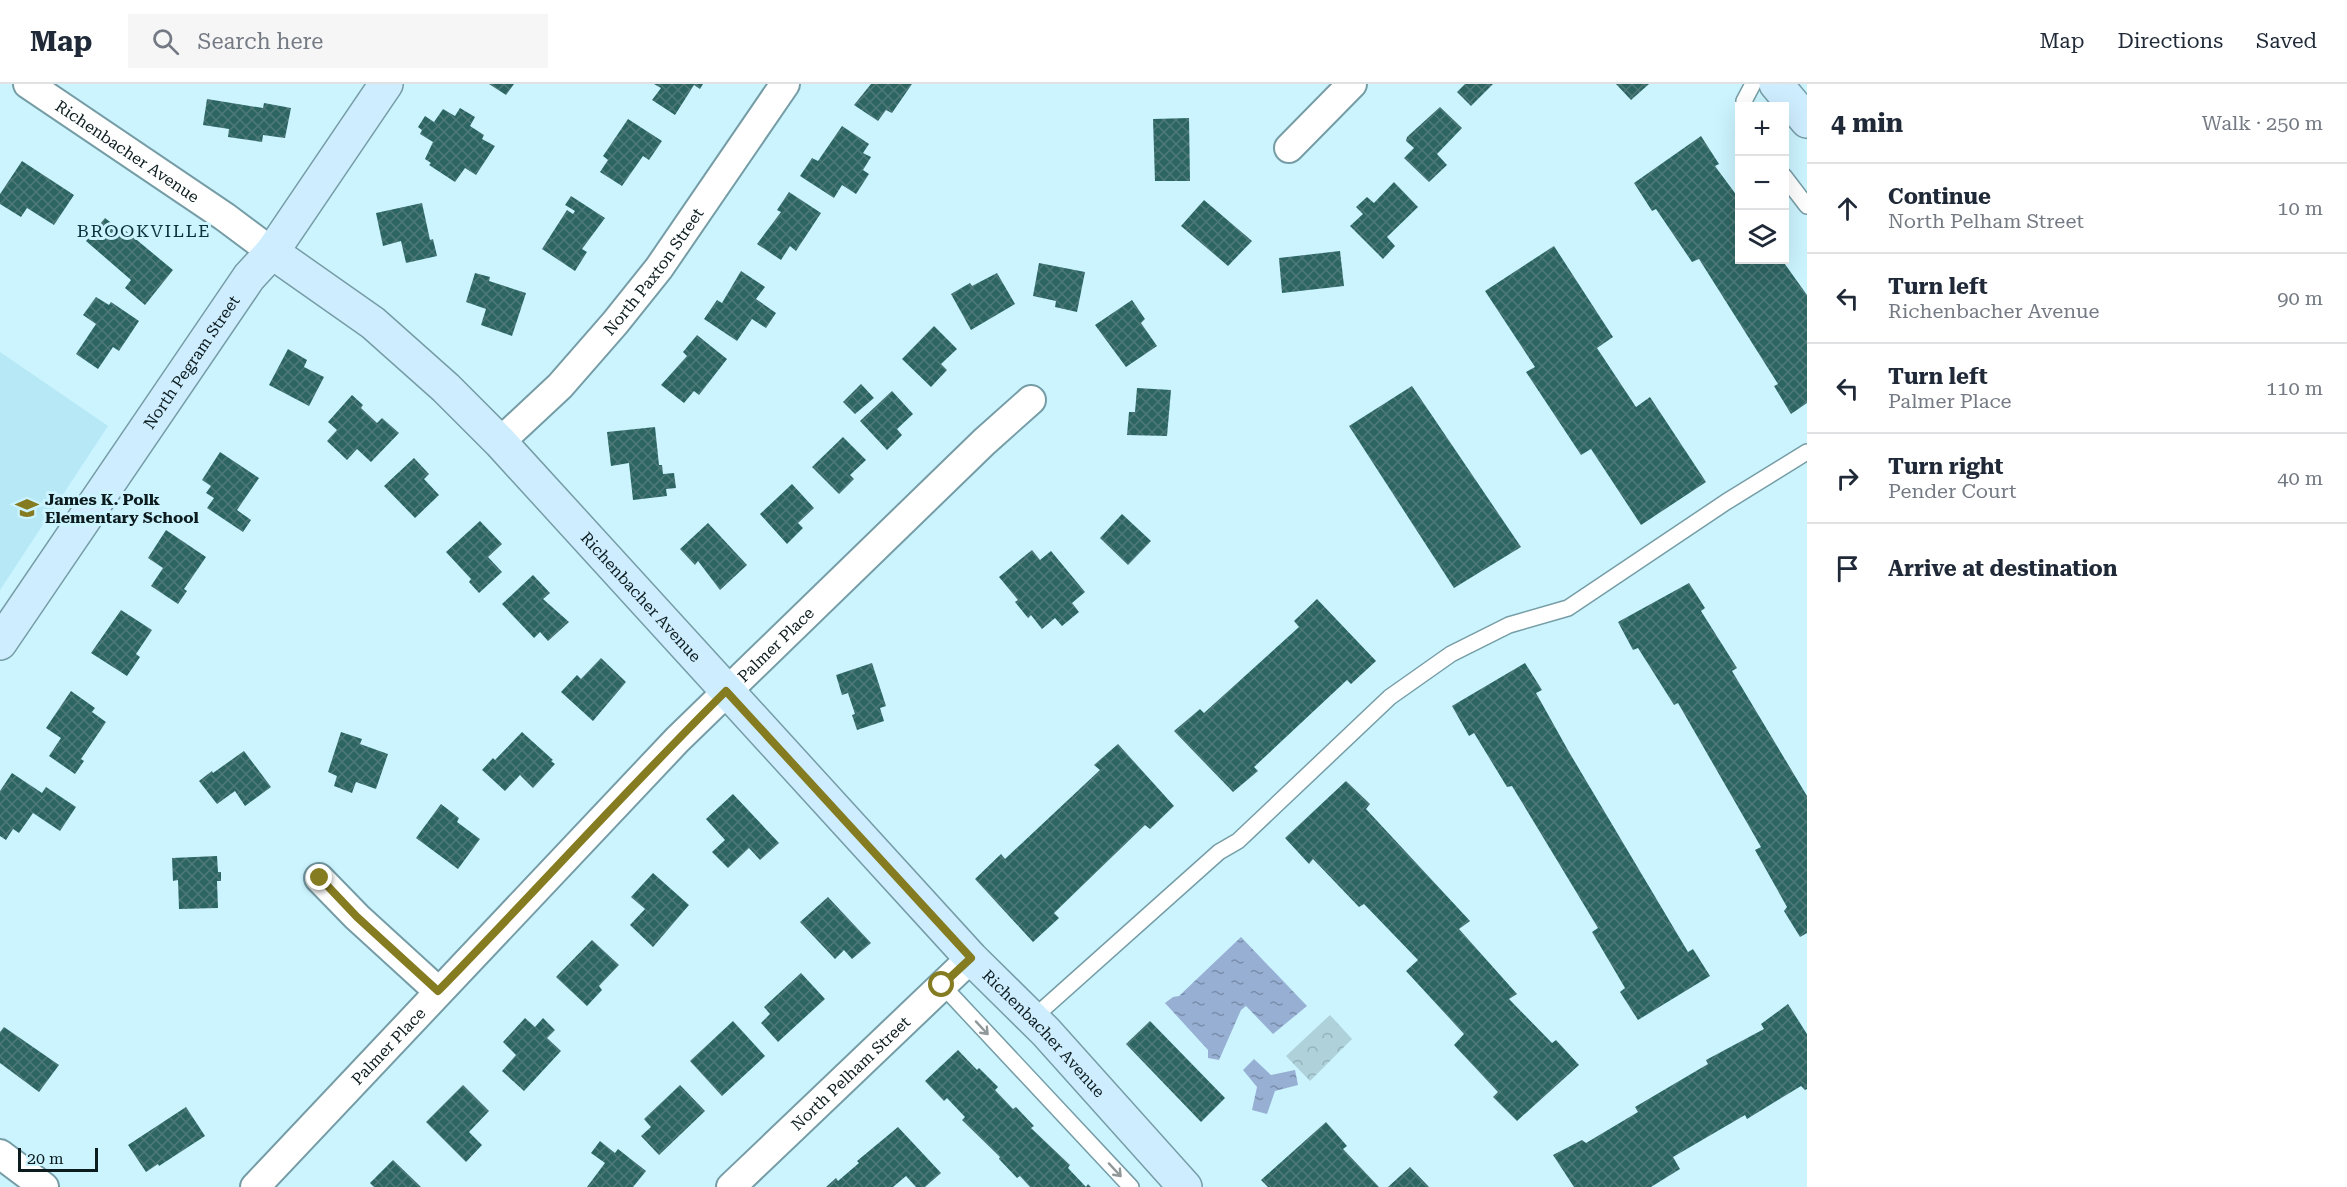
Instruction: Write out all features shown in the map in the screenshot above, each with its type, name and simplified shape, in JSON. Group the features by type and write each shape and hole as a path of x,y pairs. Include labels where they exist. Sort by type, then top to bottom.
{"street":[{"name":"Richenbacher Avenue","path":"28,84 183,188 373,323 446,388 500,442 971,958 1032,1019 1185,1187"},
{"name":"North Pegram Street","path":"0,643 249,277 272,252 386,84"},
{"name":"North Paxton Street","path":"500,442 560,386 652,277 785,84"},
{"path":"1289,148 1352,84"},
{"path":"1776,84 1807,121"},
{"name":"Palmer Place","path":"255,1187 677,740 984,442 1031,400"},
{"path":"320,878 357,917 438,991"},
{"name":"North Pelham Street","path":"731,1187 971,958"},
{"path":"0,1154 44,1187"}],"lane":[{"path":"1744,102 1753,84"},
{"path":"1789,181 1807,206"},
{"path":"1032,1019 1219,852 1238,841 1390,697 1451,654 1509,624 1568,609 1726,502 1807,452"},
{"path":"942,985 1131,1187"}],"shaded area":[{"name":"James K. Polk Elementary School","path":"0,352 108,426 0,590"}],"green space":[{"path":"1330,1015 1352,1039 1310,1081 1286,1056"}],"water":[{"path":"1241,937 1307,1006 1273,1034 1246,1006 1241,1010 1219,1060 1208,1058 1208,1050 1165,1003 1179,996"},
{"path":"1254,1059 1271,1075 1295,1070 1298,1085 1275,1091 1267,1114 1252,1110 1257,1087 1243,1070"}],"building":[{"path":"489,84 514,84 506,95"},
{"path":"654,84 703,84 700,89 694,85 675,115 652,100 661,88"},
{"path":"871,84 912,84 892,113 886,110 878,121 854,105"},
{"path":"1465,84 1493,84 1471,106 1457,92"},
{"path":"1616,84 1649,84 1631,100"},
{"path":"207,99 263,108 264,103 291,108 285,138 263,135 262,142 228,137 229,129 203,125"},
{"path":"1440,107 1462,128 1437,154 1447,165 1429,182 1404,158 1414,148 1406,141 1407,137"},
{"path":"460,108 475,117 470,126 484,135 482,139 495,146 476,175 465,168 455,182 429,165 431,163 425,159 433,142 420,134 422,130 418,127 425,116 434,122 443,109 455,116"},
{"path":"1189,118 1190,181 1155,181 1153,119"},
{"path":"628,119 662,141 649,160 643,156 622,186 600,172 608,160 603,156"},
{"path":"842,126 869,144 863,153 871,157 863,170 869,174 856,194 842,185 834,198 800,176 812,158 818,161"},
{"path":"1701,136 1719,164 1715,166 1735,193 1735,264 1785,264 1807,295 1807,403 1791,414 1774,386 1778,384 1699,259 1692,262 1656,209 1652,211 1634,183"},
{"path":"22,161 74,195 54,225 27,208 21,217 0,204 0,194"},
{"path":"1394,182 1418,207 1387,237 1395,246 1383,259 1350,226 1363,214 1356,207 1367,197 1374,203"},
{"path":"789,192 821,213 796,251 790,246 781,260 757,244 781,212 777,210"},
{"path":"571,196 605,218 582,249 587,252 575,271 542,249 567,210 573,214 575,211 565,205"},
{"path":"1204,200 1252,241 1228,266 1181,226"},
{"path":"422,203 430,240 433,239 437,256 406,263 401,241 383,246 376,213"},
{"path":"105,218 124,233 126,231 173,270 145,305 125,288 131,280 86,241"},
{"path":"1554,246 1613,337 1597,348 1636,407 1650,397 1706,482 1641,525 1591,449 1581,455 1526,372 1535,367 1485,291"},
{"path":"1340,251 1344,286 1282,293 1279,258"},
{"path":"1039,263 1085,272 1077,312 1055,307 1056,301 1033,296"},
{"path":"741,271 765,287 756,299 776,313 766,328 752,319 737,341 704,319 717,300 722,303"},
{"path":"475,273 490,277 489,281 526,293 512,336 481,325 486,309 466,302"},
{"path":"997,273 1015,304 971,330 951,294 970,283 972,286"},
{"path":"96,297 109,305 111,302 139,321 119,351 113,347 98,369 76,354 96,324 83,315"},
{"path":"1132,300 1145,319 1141,323 1157,346 1126,367 1095,325"},
{"path":"934,326 957,349 941,364 947,370 931,387 902,359"},
{"path":"697,335 727,359 699,395 694,391 684,403 661,385 687,356 683,352"},
{"path":"288,349 307,360 304,367 324,377 309,406 269,385"},
{"path":"861,384 874,398 855,414 843,402"},
{"path":"1412,386 1521,547 1454,588 1349,426"},
{"path":"1137,388 1171,390 1167,436 1127,435 1129,412 1135,412"},
{"path":"892,391 913,414 897,429 902,435 887,450 860,421"},
{"path":"352,395 363,405 361,408 377,423 382,418 399,433 371,462 357,449 347,460 327,441 337,430 328,422"},
{"path":"655,427 659,465 662,465 663,474 674,473 676,488 666,489 667,496 633,500 629,463 611,466 607,432"},
{"path":"843,437 866,460 850,475 854,479 839,494 812,467"},
{"path":"220,452 259,478 237,510 251,520 243,532 207,508 214,498 206,493 211,486 202,480"},
{"path":"414,458 429,474 424,479 439,495 415,518 384,486"},
{"path":"792,484 814,508 798,523 803,528 787,544 760,514"},
{"path":"1122,514 1151,541 1128,565 1100,538"},
{"path":"480,521 502,544 488,557 502,572 479,593 469,582 471,579 446,552"},
{"path":"708,523 747,565 720,590 698,561 695,565 680,549"},
{"path":"166,530 206,557 184,589 187,591 178,604 151,586 163,568 148,558"},
{"path":"1032,550 1040,560 1051,551 1085,592 1072,603 1079,612 1062,626 1055,618 1042,629 1031,615 1028,618 1015,602 1018,600 999,577"},
{"path":"533,575 550,593 543,599 569,622 548,641 540,632 534,638 502,604"},
{"path":"1689,583 1705,608 1701,611 1737,668 1732,671 1807,796 1807,933 1800,937 1784,911 1787,907 1755,850 1761,847 1678,703 1674,705 1638,648 1633,650 1618,622"},
{"path":"1317,599 1376,661 1351,684 1347,680 1254,767 1258,771 1233,792 1174,731 1200,709 1204,713 1299,627 1294,621"},
{"path":"121,610 152,630 136,654 140,657 127,676 91,653"},
{"path":"601,658 626,682 593,721 561,692 577,675 581,679"},
{"path":"872,663 886,706 880,708 884,721 857,730 852,715 855,714 848,693 842,695 836,675"},
{"path":"1525,663 1542,690 1536,693 1569,752 1688,952 1693,949 1710,976 1638,1020 1620,992 1625,988 1592,932 1598,928 1512,786 1507,787 1474,733 1469,736 1452,706"},
{"path":"71,691 95,708 92,712 106,722 81,759 84,761 75,774 49,756 61,738 46,728"},
{"path":"341,732 362,739 360,744 388,754 376,789 356,782 352,793 334,786 337,776 328,772"},
{"path":"522,732 555,764 533,788 520,775 505,791 482,770"},
{"path":"1118,744 1174,806 1150,829 1145,825 1054,913 1059,918 1033,942 975,879 1001,854 1005,859 1100,770 1094,765"},
{"path":"244,751 271,787 245,806 235,791 217,804 199,781"},
{"path":"12,773 42,793 46,787 76,807 60,831 33,813 19,833 13,829 6,840 0,836 0,791"},
{"path":"1346,781 1370,804 1366,809 1470,921 1459,929 1517,994 1509,999 1552,1043 1556,1040 1579,1065 1517,1121 1493,1097 1498,1092 1454,1045 1464,1034 1406,971 1418,960 1364,904 1359,907 1313,859 1309,864 1285,838"},
{"path":"733,794 779,843 760,860 749,848 728,868 712,852 725,840 706,819"},
{"path":"441,804 459,818 457,822 480,839 458,869 416,838"},
{"path":"217,856 218,872 221,872 221,881 217,881 218,908 179,909 178,880 173,881 172,858"},
{"path":"653,873 689,905 653,947 630,925 645,909 631,897"},
{"path":"828,897 871,943 852,959 844,950 835,959 800,922"},
{"path":"592,940 619,965 599,986 602,990 587,1006 556,977"},
{"path":"801,973 825,999 778,1042 761,1023 770,1014 764,1007"},
{"path":"1788,1004 1807,1034 1807,1089 1801,1086 1747,1119 1745,1115 1673,1157 1680,1169 1651,1187 1574,1187 1553,1155 1582,1140 1586,1143 1638,1112 1635,1107 1708,1064 1706,1060 1764,1029 1761,1024"},
{"path":"525,1018 535,1027 543,1018 555,1030 547,1038 561,1051 524,1091 502,1071 516,1055 503,1042"},
{"path":"733,1021 765,1056 722,1096 690,1061"},
{"path":"1150,1021 1225,1098 1201,1122 1126,1044"},
{"path":"4,1027 59,1065 39,1092 0,1063 0,1032"},
{"path":"958,1050 998,1087 995,1090 1034,1126 1031,1128 1070,1165 1068,1168 1086,1187 1030,1187 1020,1176 1017,1178 999,1159 1000,1157 962,1120 965,1117 947,1098 944,1101 925,1081"},
{"path":"463,1085 489,1111 469,1132 482,1145 466,1162 426,1122"},
{"path":"680,1085 705,1111 659,1155 641,1136 651,1127 644,1119"},
{"path":"186,1107 205,1136 146,1172 128,1145"},
{"path":"1326,1122 1347,1146 1343,1149 1379,1187 1268,1187 1261,1180"},
{"path":"898,1127 941,1173 925,1187 916,1187 906,1176 893,1187 826,1187 836,1178 838,1181 859,1163 857,1161"},
{"path":"600,1141 615,1153 618,1149 646,1171 633,1187 587,1187 605,1163 591,1153"},
{"path":"393,1160 421,1187 374,1187 370,1183"},
{"path":"1410,1167 1429,1187 1388,1187"}],"place":[{"name":"James K. Polk Elementary School","path":"27,508"}],"district":[{"name":"BROOKVILLE","path":"144,230"}],"route":[{"path":"320,878 357,917 438,991 726,691 971,958 942,985"}]}
